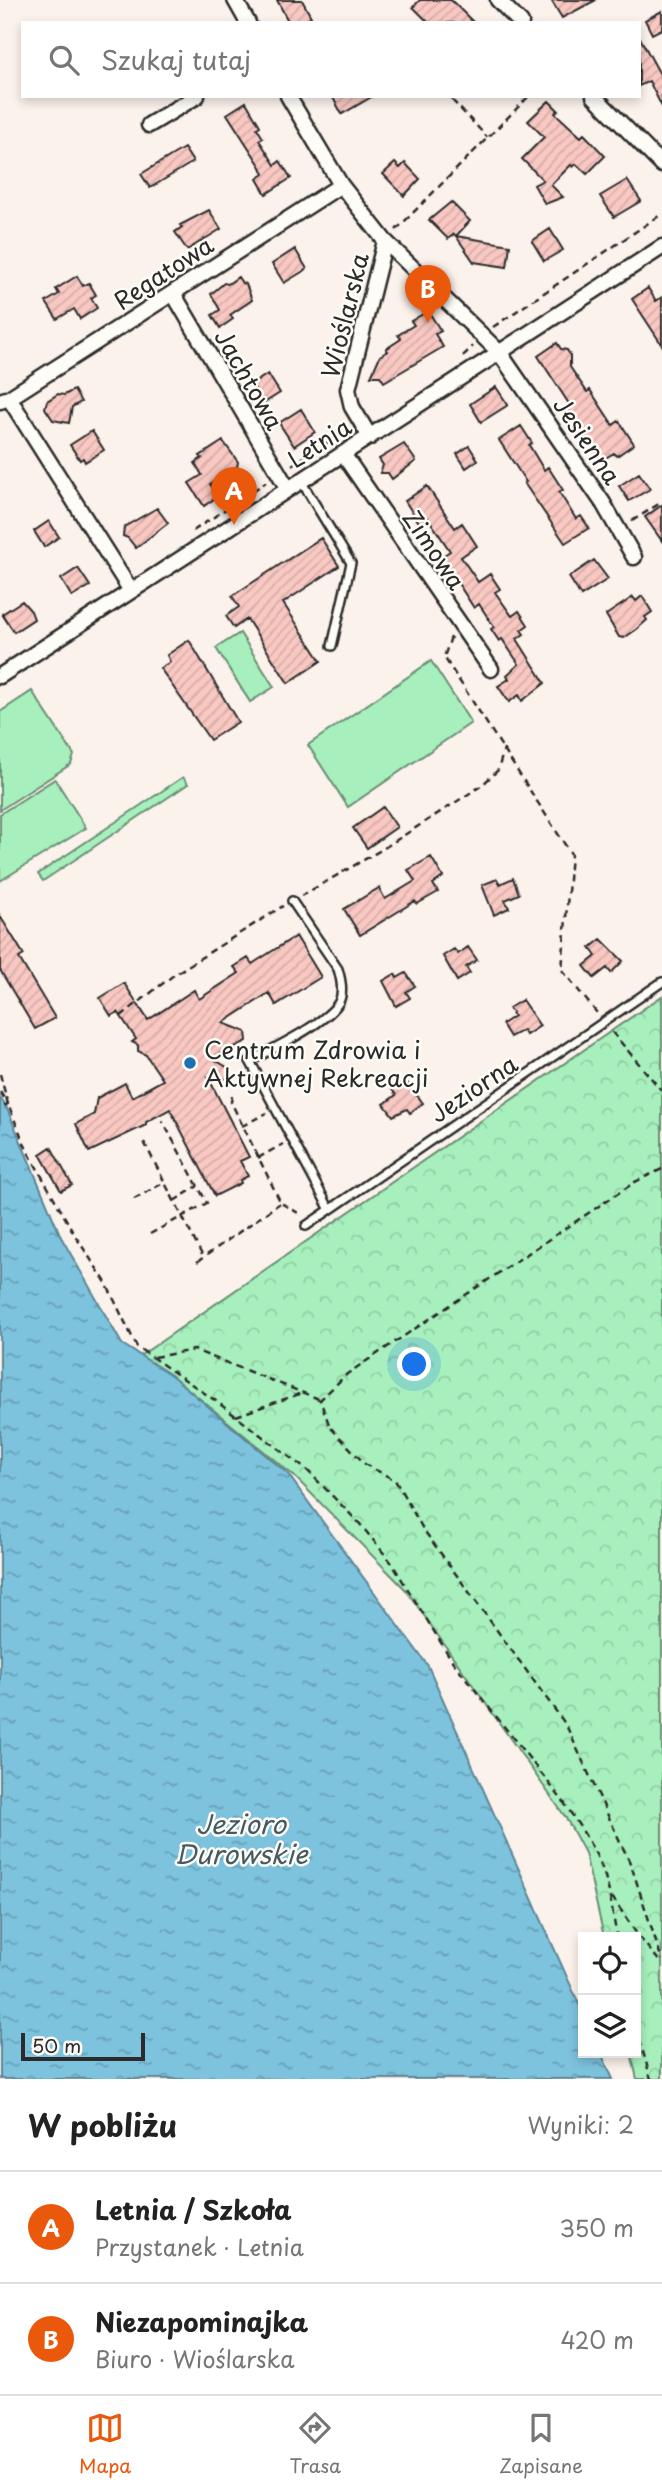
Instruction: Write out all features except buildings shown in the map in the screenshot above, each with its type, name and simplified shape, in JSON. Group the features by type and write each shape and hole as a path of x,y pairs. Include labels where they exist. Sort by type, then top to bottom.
{"street":[{"path":"235,0 247,21"},
{"path":"498,0 519,21"},
{"path":"149,125 194,98"},
{"name":"Wioślarska","path":"289,98 341,185 385,241 499,352"},
{"path":"596,98 662,165"},
{"name":"Regatowa","path":"131,591 4,399 341,185"},
{"name":"Wioślarska","path":"370,437 352,408 348,389 385,241"},
{"name":"Letnia","path":"0,676 661,250"},
{"name":"Jachtowa","path":"173,293 288,489"},
{"name":"Jesienna","path":"499,352 603,503 634,557"},
{"name":"Zimowa","path":"343,454 491,669"}],"lane":[{"path":"301,481 351,563 332,646"},
{"path":"292,901 338,969 341,982 340,1000 328,1016 250,1061 329,1208"},
{"name":"Jeziorna","path":"309,1223 662,982"}],"path":[{"path":"385,241 527,98"},
{"path":"452,100 487,137"},
{"path":"460,360 496,324 662,214"},
{"path":"190,533 360,422"},
{"path":"619,530 662,502"},
{"path":"456,621 444,657 571,855 562,970 662,1091"},
{"path":"121,1016 175,974 292,901 381,850 481,786 498,770 504,749"},
{"path":"0,1074 8,1104 27,1150 76,1237 105,1281 137,1348 154,1357 308,1471 360,1524 391,1562 453,1662 563,1801 600,1864 610,1895 616,1932"},
{"path":"0,1092 8,1104"},
{"path":"232,1096 231,1102 281,1203 309,1223"},
{"path":"0,1108 8,1104"},
{"path":"242,1126 275,1109"},
{"path":"150,1234 207,1203 162,1120"},
{"path":"258,1157 292,1140"},
{"path":"144,1142 204,1257"},
{"path":"320,1400 347,1374 635,1182 662,1169"},
{"path":"134,1199 165,1182"},
{"path":"174,1201 198,1186"},
{"path":"197,1262 281,1203"},
{"path":"154,1357 194,1350 320,1400 330,1427 366,1465 395,1480 424,1530 566,1725 631,1865 662,1962"},
{"path":"236,1416 302,1393"},
{"path":"610,1895 639,1937 662,1962"},
{"path":"641,2045 651,2079"}],"green space":[{"path":"240,633 274,687 250,702 216,648"},
{"path":"431,661 471,723 348,807 308,745"},
{"path":"32,691 74,755 71,764 0,810 0,712"},
{"path":"183,777 188,784 43,881 38,874"},
{"path":"55,779 86,828 0,881 0,814"},
{"path":"662,996 662,2079 637,2079 632,2058 641,2058 641,1932 603,1932 585,1853 566,1818 406,1590 294,1476 172,1376 140,1356"}],"water":[{"name":"Jezioro Durowskie","path":"0,1098 6,1106 61,1237 122,1344 171,1375 287,1473 428,1666 578,2002 578,2058 603,2058 613,2079 0,2079"}],"place":[{"name":"Niezapominajka","path":"428,323"},
{"name":"Letnia / Szkoła","path":"234,525"},
{"name":"Centrum Zdrowia i Aktywnej Rekreacji","path":"190,1063"}]}
